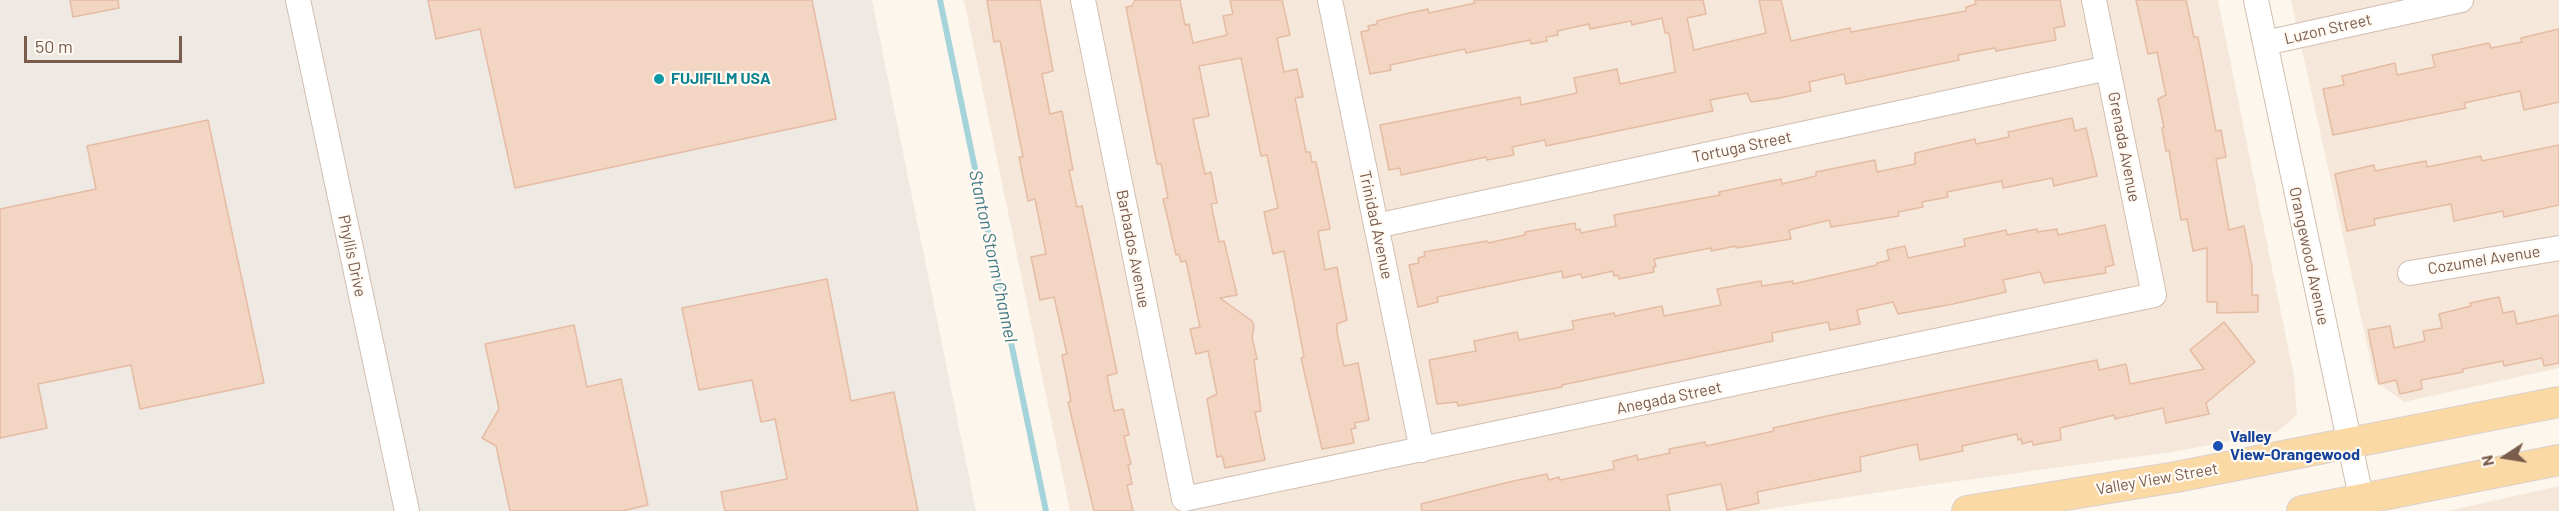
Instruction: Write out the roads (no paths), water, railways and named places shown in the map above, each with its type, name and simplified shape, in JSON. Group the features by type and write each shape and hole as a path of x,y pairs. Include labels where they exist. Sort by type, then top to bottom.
{"main road":[{"name":"Valley View Street","path":"1967,511 2176,477 2559,402"},
{"path":"2302,511 2362,505 2559,459"}],"street":[{"name":"Phyllis Drive","path":"298,0 407,511"},
{"name":"Barbados Avenue","path":"1083,0 1184,499"},
{"name":"Trinidad Avenue","path":"1330,0 1422,450"},
{"name":"Grenada Avenue","path":"2094,0 2154,295"},
{"name":"Orangewood Avenue","path":"2256,0 2362,505"},
{"name":"Luzon Street","path":"2265,43 2423,4 2461,0"},
{"name":"Tortuga Street","path":"1376,226 2108,68"},
{"name":"Cozumel Avenue","path":"2410,273 2559,248"},
{"name":"Anegada Street","path":"1184,499 2154,295"}],"waterway":[{"name":"Stanton Storm Channel","path":"940,0 1046,511"}],"place":[{"name":"FUJIFILM USA","path":"659,79"},
{"name":"Valley View-Orangewood","path":"2218,446"}]}
